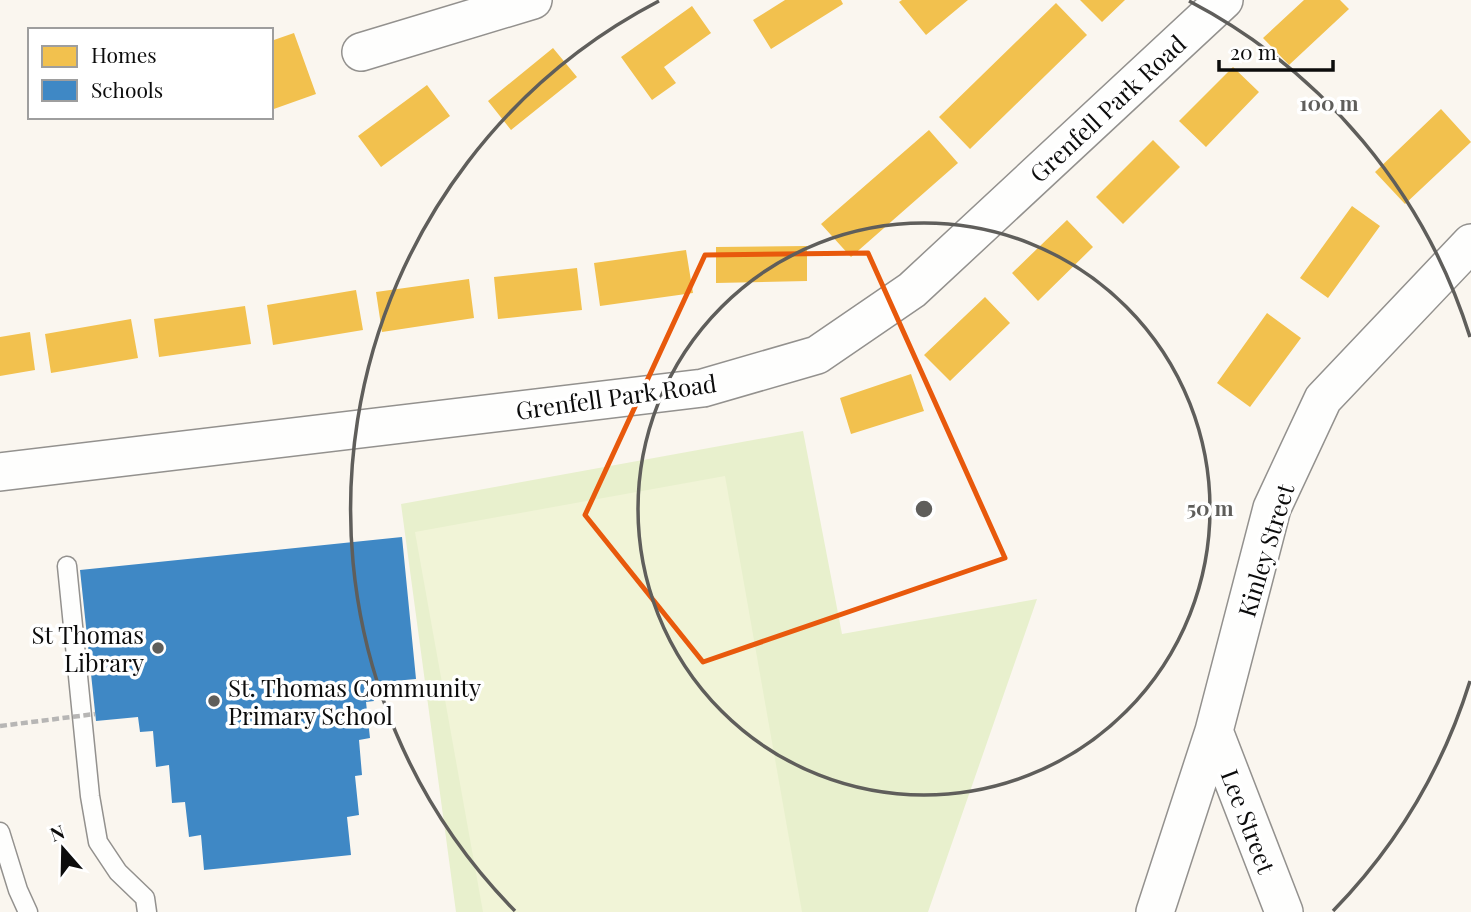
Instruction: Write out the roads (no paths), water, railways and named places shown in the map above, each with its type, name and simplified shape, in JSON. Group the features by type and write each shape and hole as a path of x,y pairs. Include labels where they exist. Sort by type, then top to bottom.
{"street":[{"path":"361,52 533,0"},
{"name":"Grenfell Park Road","path":"0,472 703,388 817,355 912,290 1224,0"},
{"name":"Kinley Street","path":"1155,912 1214,731 1272,508 1323,399 1470,244"},
{"name":"Lee Street","path":"1214,731 1284,912"}],"lane":[{"path":"67,566 90,796 98,842 118,873 145,898 148,912"},
{"path":"0,832 18,890 28,912"}],"place":[{"name":"St Thomas Library","path":"158,648"},
{"name":"St. Thomas Community Primary School","path":"214,701"}]}
